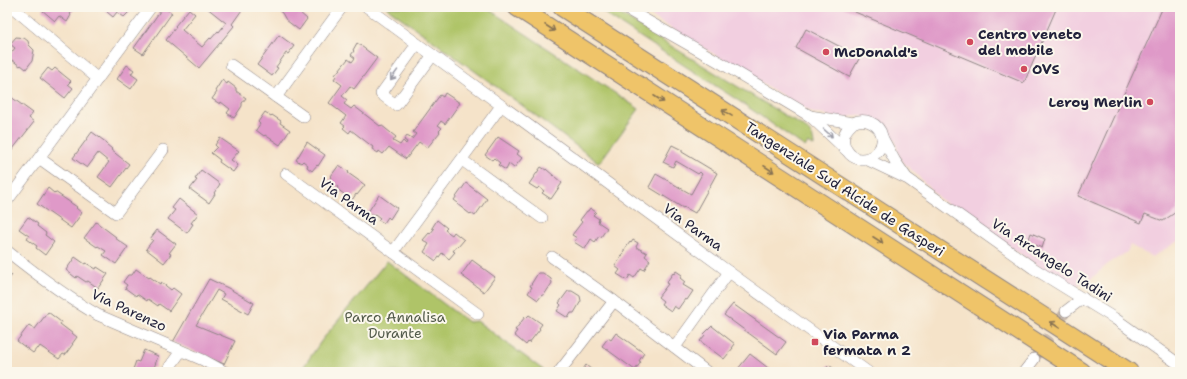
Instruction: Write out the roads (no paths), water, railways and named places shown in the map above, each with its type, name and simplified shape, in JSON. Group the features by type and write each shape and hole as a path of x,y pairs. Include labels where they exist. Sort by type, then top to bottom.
{"highway":[{"name":"Tangenziale Sud Alcide de Gasperi","path":"517,7 1082,372"},
{"name":"Tangenziale Sud Alcide de Gasperi","path":"562,7 1129,372"},
{"path":"584,7 619,33 625,39 631,52"}],"street":[{"path":"12,7 98,78"},
{"path":"7,201 150,7"},
{"path":"276,97 342,7"},
{"name":"Via Parma","path":"367,7 868,372"},
{"name":"Via Arcangelo Tadini","path":"623,7 810,116 852,156 858,159 866,159 908,179 1033,268 1114,318 1180,365"},
{"path":"417,44 381,94 396,105 433,55"},
{"path":"231,65 304,117"},
{"path":"393,252 501,106"},
{"name":"Via Arcangelo Tadini","path":"810,116 852,123 861,120 874,124 879,130 895,161 908,179"},
{"path":"846,150 844,135 847,128 852,123"},
{"path":"866,159 873,156 877,152 882,144 882,137"},
{"path":"39,158 116,213 163,150"},
{"path":"462,160 542,218"},
{"name":"Via Parma","path":"286,174 478,314"},
{"name":"Via Parenzo","path":"7,251 42,278 87,309 203,360 225,372"},
{"path":"552,257 614,301 707,372"},
{"path":"675,347 729,272"},
{"path":"1066,311 1083,298"},
{"path":"559,372 614,301"},
{"path":"166,372 181,351"},
{"path":"1024,372 1034,359"}],"tunnel":[{"path":"1034,359 1066,311"}],"place":[{"name":"Centro veneto del mobile","path":"970,42"},
{"name":"McDonald's","path":"826,52"},
{"name":"OVS","path":"1024,69"},
{"name":"Leroy Merlin","path":"1150,102"},
{"name":"Via Parma fermata n 2","path":"815,342"}],"park label":[{"name":"Parco Annalisa Durante","path":"395,326"}]}
